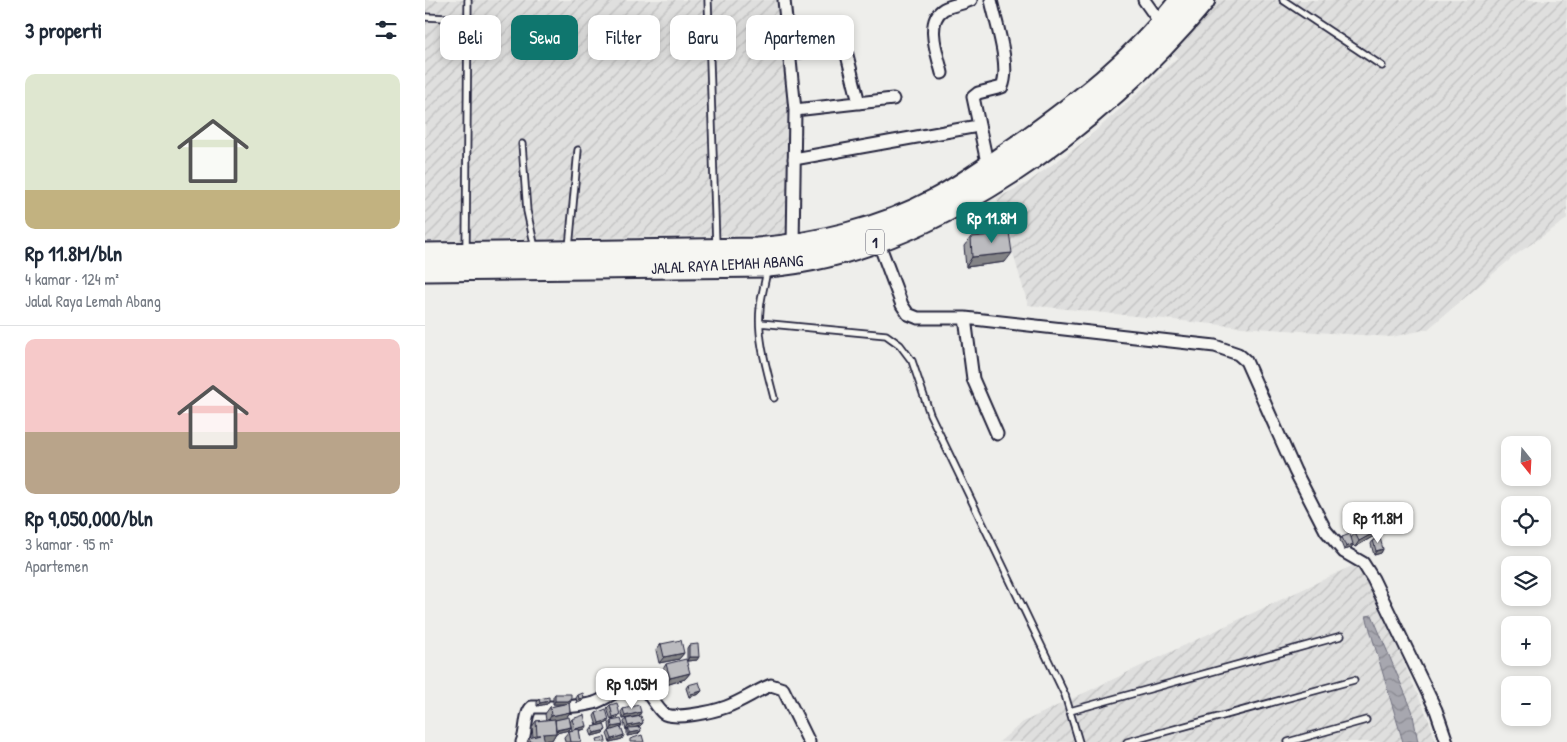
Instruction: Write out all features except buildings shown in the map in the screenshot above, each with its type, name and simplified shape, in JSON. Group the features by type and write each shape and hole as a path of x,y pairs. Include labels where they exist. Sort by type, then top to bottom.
{"highway":[{"name":"JALAL RAYA LEMAH ABANG","path":"465,262 537,253 716,251 793,246 881,223 935,200 988,167 1049,124 1110,76 1161,24 1181,0"},
{"name":"JALAL RAYA LEMAH ABANG","path":"465,262 768,266 799,263 878,241 942,212 971,196 1055,142 1125,86 1180,29 1204,0"},
{"name":"1","path":"425,254 465,262"},
{"name":"1","path":"425,270 465,262"}],"street":[{"path":"784,0 785,15"},
{"path":"942,73 934,36 936,20 944,9 971,0"},
{"path":"988,167 973,97 978,92 1002,86 1004,82 1005,67 991,0"},
{"path":"1144,0 1161,24"},
{"path":"790,60 795,110 793,246"},
{"path":"848,60 859,103"},
{"path":"795,110 893,99"},
{"path":"794,159 978,126"},
{"path":"878,241 902,305 908,314 918,318 965,318 1215,346 1238,354 1246,361 1295,471 1326,531 1344,552 1363,563 1373,579 1437,710 1447,742"},
{"path":"965,318 973,379 997,434"},
{"path":"522,742 525,735 528,712 532,707 581,705 595,702 627,688 637,686 643,688 663,714 670,716 701,714 726,707 771,685 783,689 809,742"}],"lane":[{"path":"468,0 469,15"},
{"path":"708,0 716,251"},
{"path":"1283,0 1382,66"},
{"path":"425,17 440,18"},
{"path":"465,262 468,60"},
{"path":"522,144 527,210 537,253"},
{"path":"569,252 578,150"},
{"path":"971,196 983,236"},
{"path":"768,266 760,310 760,323 763,349 774,398"},
{"path":"760,323 886,335 900,345 912,361 930,414 1065,695 1079,742"},
{"path":"1070,710 1341,636"},
{"path":"1127,742 1354,680"},
{"path":"1288,742 1365,720"}],"shaded area":[{"path":"425,0 785,0 786,15 746,15 746,60 788,60 795,234 425,241"},
{"path":"1173,0 1567,0 1567,219 1514,256 1428,329 1392,337 1242,327 1028,305 997,198 1027,183 1082,143 1177,58 1152,19"},
{"path":"1356,564 1364,571 1430,723 1436,742 999,742 1023,722"}],"water":[{"path":"1372,615 1412,710 1418,742 1403,742 1366,616"}]}
